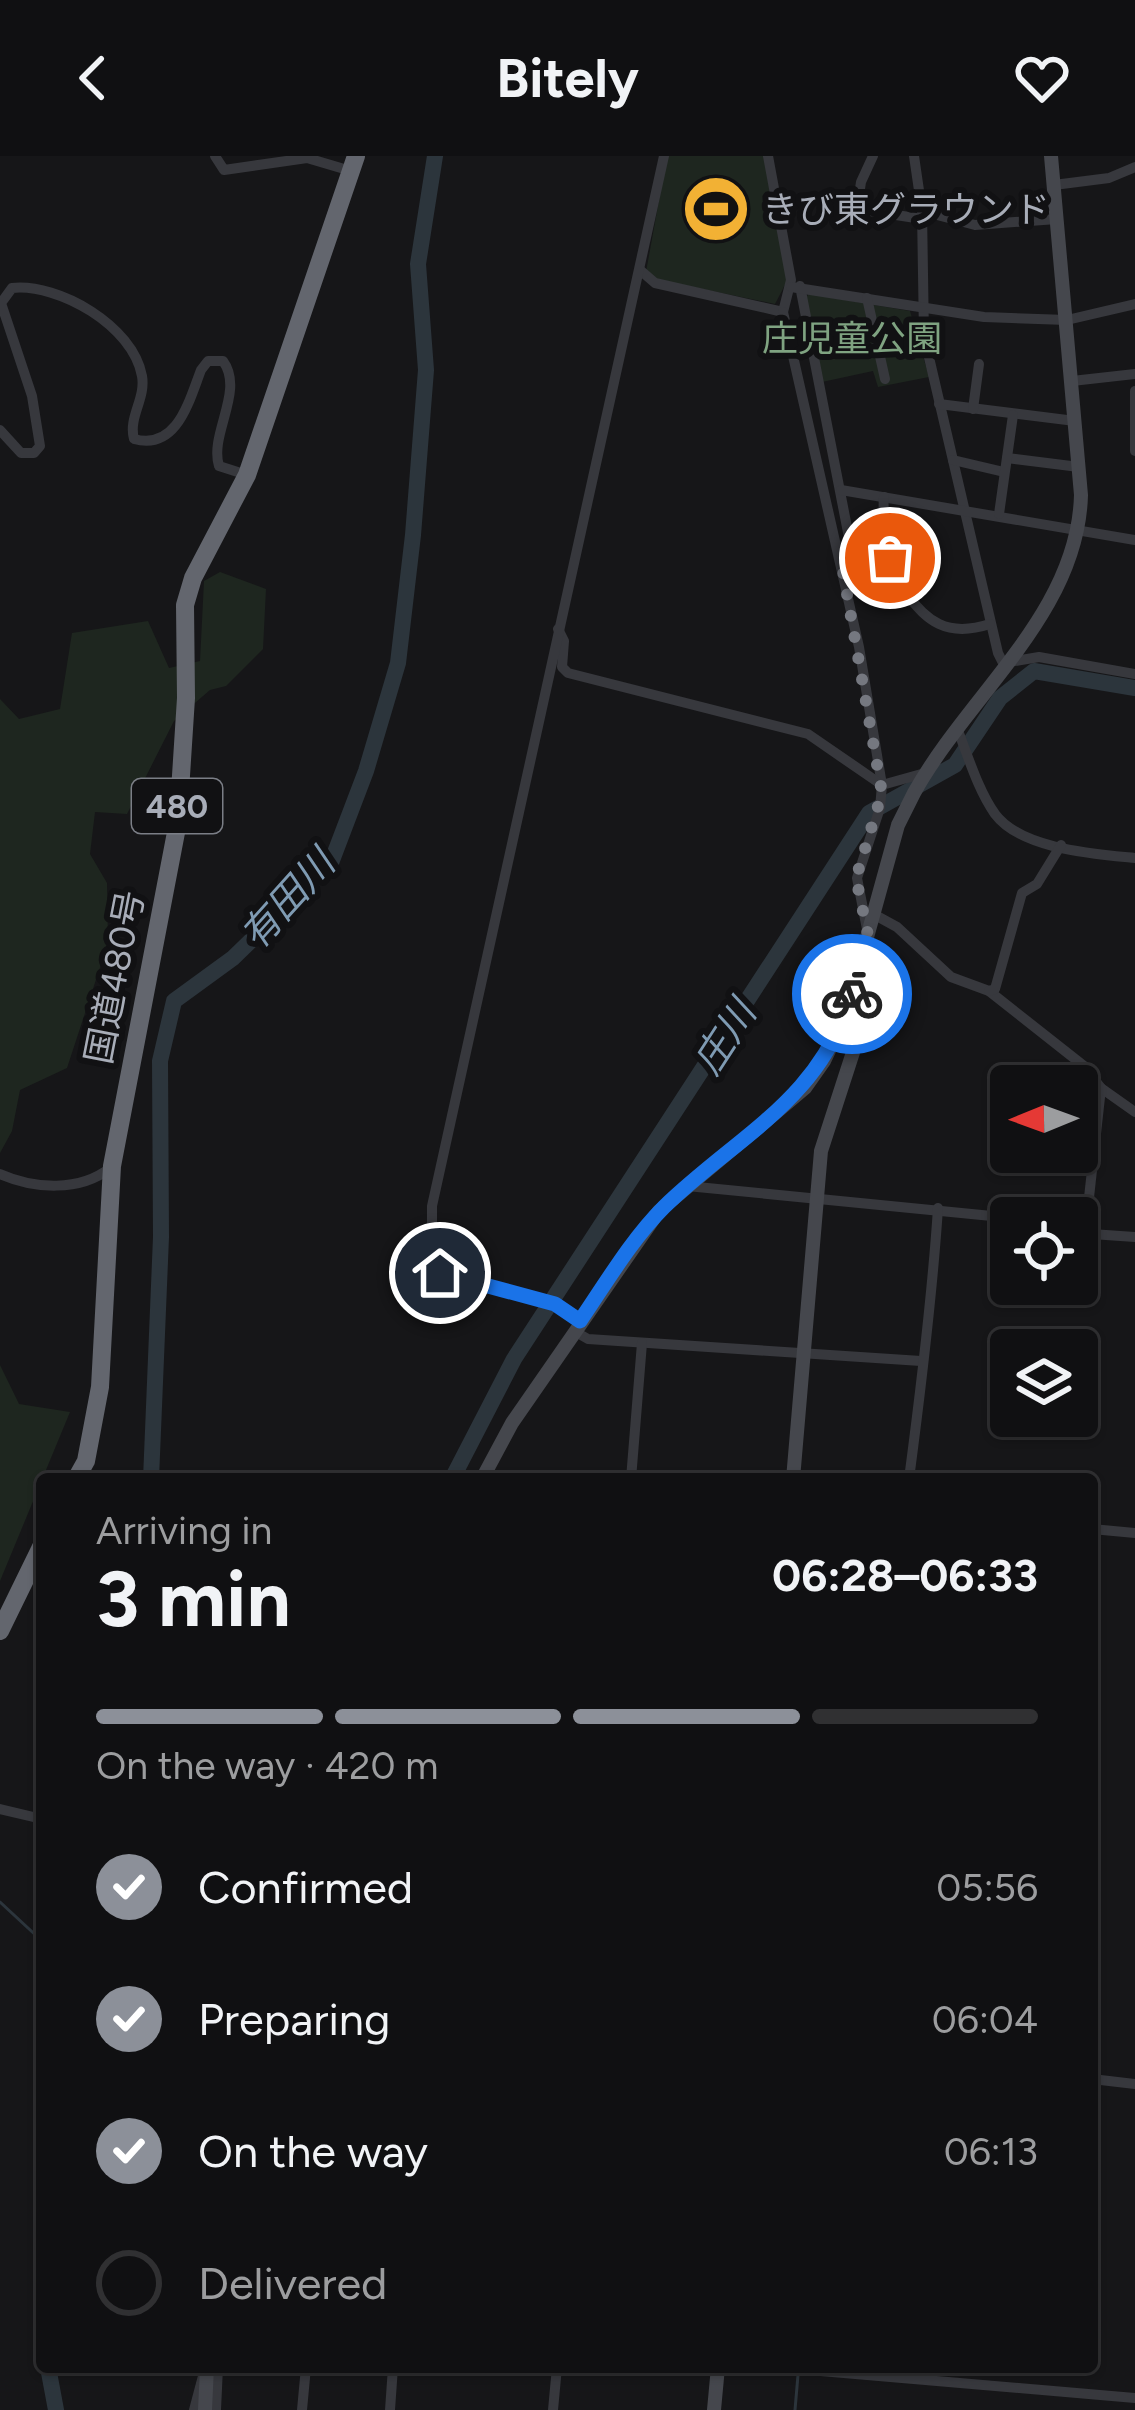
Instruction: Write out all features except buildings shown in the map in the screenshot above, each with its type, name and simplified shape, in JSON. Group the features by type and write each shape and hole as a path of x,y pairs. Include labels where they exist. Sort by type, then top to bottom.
{"highway":[{"name":"国道480号","path":"79,1473 86,1461 100,1387 112,1166 178,822 186,698 185,605 193,578 248,475 353,164"},
{"path":"0,1631 36,1557"}],"street":[{"path":"215,156 224,170 297,158 353,164"},
{"path":"664,156 432,1206 432,1262 440,1273 555,1304 588,1339 921,1361"},
{"path":"768,156 842,490 847,559 882,785 880,808 856,878 869,940 857,1040 828,1125 816,1202 793,1473"},
{"path":"873,156 861,182 857,209 976,225 1057,219"},
{"path":"914,156 922,215 922,309 939,404 1003,664"},
{"path":"485,1473 512,1423 632,1246 687,1186 805,1088 838,1032 869,940 898,825 925,772 1059,591 1080,530 1051,156"},
{"path":"1054,185 1109,178 1135,167"},
{"path":"640,270 655,283 783,312"},
{"path":"795,287 922,309 1066,320 1135,304"},
{"path":"795,287 783,312 847,559"},
{"path":"0,430 20,453 34,453 40,446 32,396 1,304 11,288 42,289 109,325 134,355 143,381 132,425 134,439 157,440 173,431 201,370 208,361 223,361 229,386 215,452 219,466 248,475"},
{"path":"867,298 885,380"},
{"path":"787,331 793,322 807,327"},
{"path":"974,409 980,364"},
{"path":"1072,381 1135,374"},
{"path":"1135,391 1135,451"},
{"path":"939,404 1075,422"},
{"path":"999,514 1013,415"},
{"path":"1007,458 1078,466"},
{"path":"953,460 1004,472"},
{"path":"842,490 1135,540"},
{"path":"884,497 881,529 890,558 885,572"},
{"path":"847,559 885,572 939,628 966,631 990,624"},
{"path":"558,629 564,641 562,667 568,673 808,734 882,785"},
{"path":"1003,664 1040,657 1135,674"},
{"path":"957,728 994,813 1026,837 1135,857"},
{"path":"882,785 925,772"},
{"path":"989,992 1011,949 1022,893 1037,884 1061,845"},
{"path":"875,915 897,927 951,977 989,992 1135,1112"},
{"path":"838,1032 851,1024 857,1040"},
{"path":"1086,1197 1101,1088"},
{"path":"0,1174 24,1184 72,1184 92,1182 112,1166"},
{"path":"687,1186 816,1202 990,1215"},
{"path":"910,1473 921,1361 931,1330 938,1208"},
{"path":"1098,1234 1135,1237"},
{"path":"631,1473 642,1343"},
{"path":"1098,1529 1135,1532"},
{"path":"0,1809 36,1818"},
{"path":"1098,2080 1135,2084"},
{"path":"194,2410 205,2373"},
{"path":"206,2410 207,2373"},
{"path":"216,2410 218,2373"},
{"path":"302,2410 305,2373"},
{"path":"390,2410 393,2373"},
{"path":"553,2410 556,2373"},
{"path":"714,2410 717,2373"},
{"path":"844,2373 1135,2398"}],"green space":[{"name":"きび東グラウンド","path":"667,156 765,156 788,279 775,304 654,279 646,272"},
{"name":"庄児童公園","path":"809,294 910,311 929,377 878,387 873,371 822,382 803,300"},
{"path":"220,572 266,589 263,649 226,686 210,690 174,721 127,814 95,812 90,854 107,883 108,943 67,1068 20,1090 12,1131 0,1153 0,699 19,719 60,709 72,633 148,621 169,668 200,661 204,581"},
{"path":"0,1365 19,1404 70,1412 45,1473 36,1473 36,1494 0,1581"}],"waterway":[{"name":"有田川","path":"151,1473 161,1237 160,1061 174,1001 233,958 331,863 366,771 398,663 413,535 426,370 418,264 435,156"},
{"name":"庄川","path":"455,1473 514,1359 869,813 955,765 1000,698 1034,671 1135,688"},
{"path":"0,1902 36,1935"},
{"name":"有田川","path":"49,2373 56,2410"},
{"path":"795,2410 798,2375"}],"way so far":[{"path":"852,994 869,940 856,878 882,793 841,560 853,558 885,572 890,558"}],"place":[{"name":"きび東グラウンド","path":"716,209"}],"route":[{"path":"440,1273 555,1304 580,1321 659,1211 805,1088 824,1061 852,994"}]}
